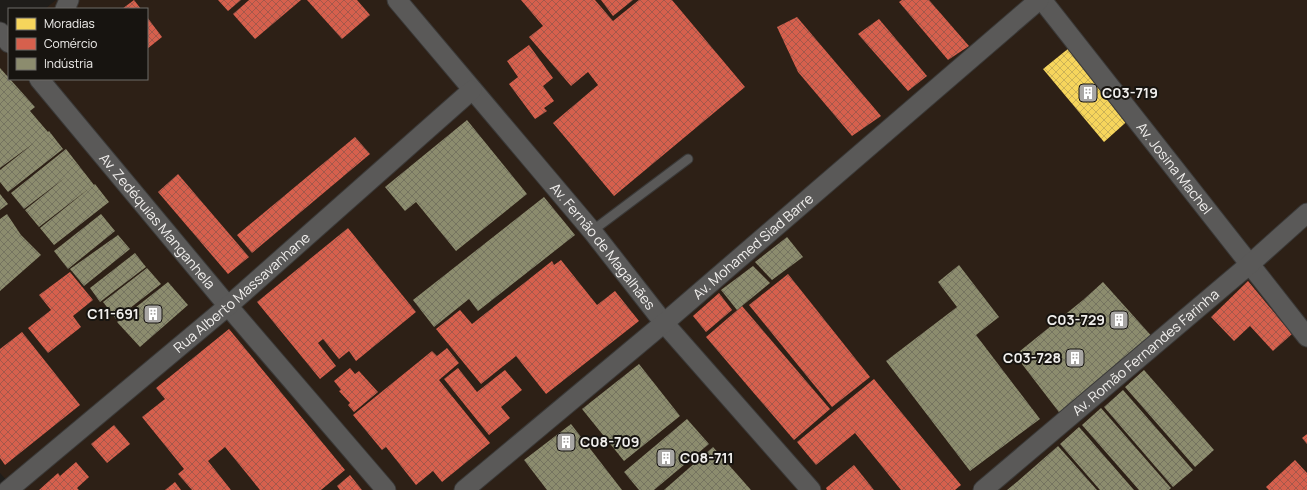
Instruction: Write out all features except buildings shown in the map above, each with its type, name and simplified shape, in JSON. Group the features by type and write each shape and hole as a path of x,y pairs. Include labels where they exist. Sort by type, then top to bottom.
{"street":[{"name":"Av. Fernão de Magalhães","path":"397,0 592,231 664,323 811,490"},
{"name":"Av. Josina Machel","path":"1040,0 1307,337"},
{"name":"Av. Mohamed Siad Barre","path":"464,490 664,323 1040,0"},
{"path":"0,32 8,42"},
{"name":"Av. Zedéquias Manganhela","path":"41,80 228,306 386,490"},
{"name":"Rua Alberto Massavanhane","path":"8,490 228,306 472,90"},
{"name":"Av. Romão Fernandes Farinha","path":"983,490 1250,264 1307,213"}],"lane":[{"path":"592,231 688,159"}],"shaded area":[{"path":"56,0 1307,0 1307,490 15,490 0,473 0,45 8,39 8,80 148,80 148,8 46,8"}],"place":[{"name":"C03-719","path":"1088,93"},
{"name":"C11-691","path":"153,314"},
{"name":"C03-729","path":"1119,320"},
{"name":"C03-728","path":"1075,358"},
{"name":"C08-709","path":"566,442"},
{"name":"C08-711","path":"666,458"}]}
